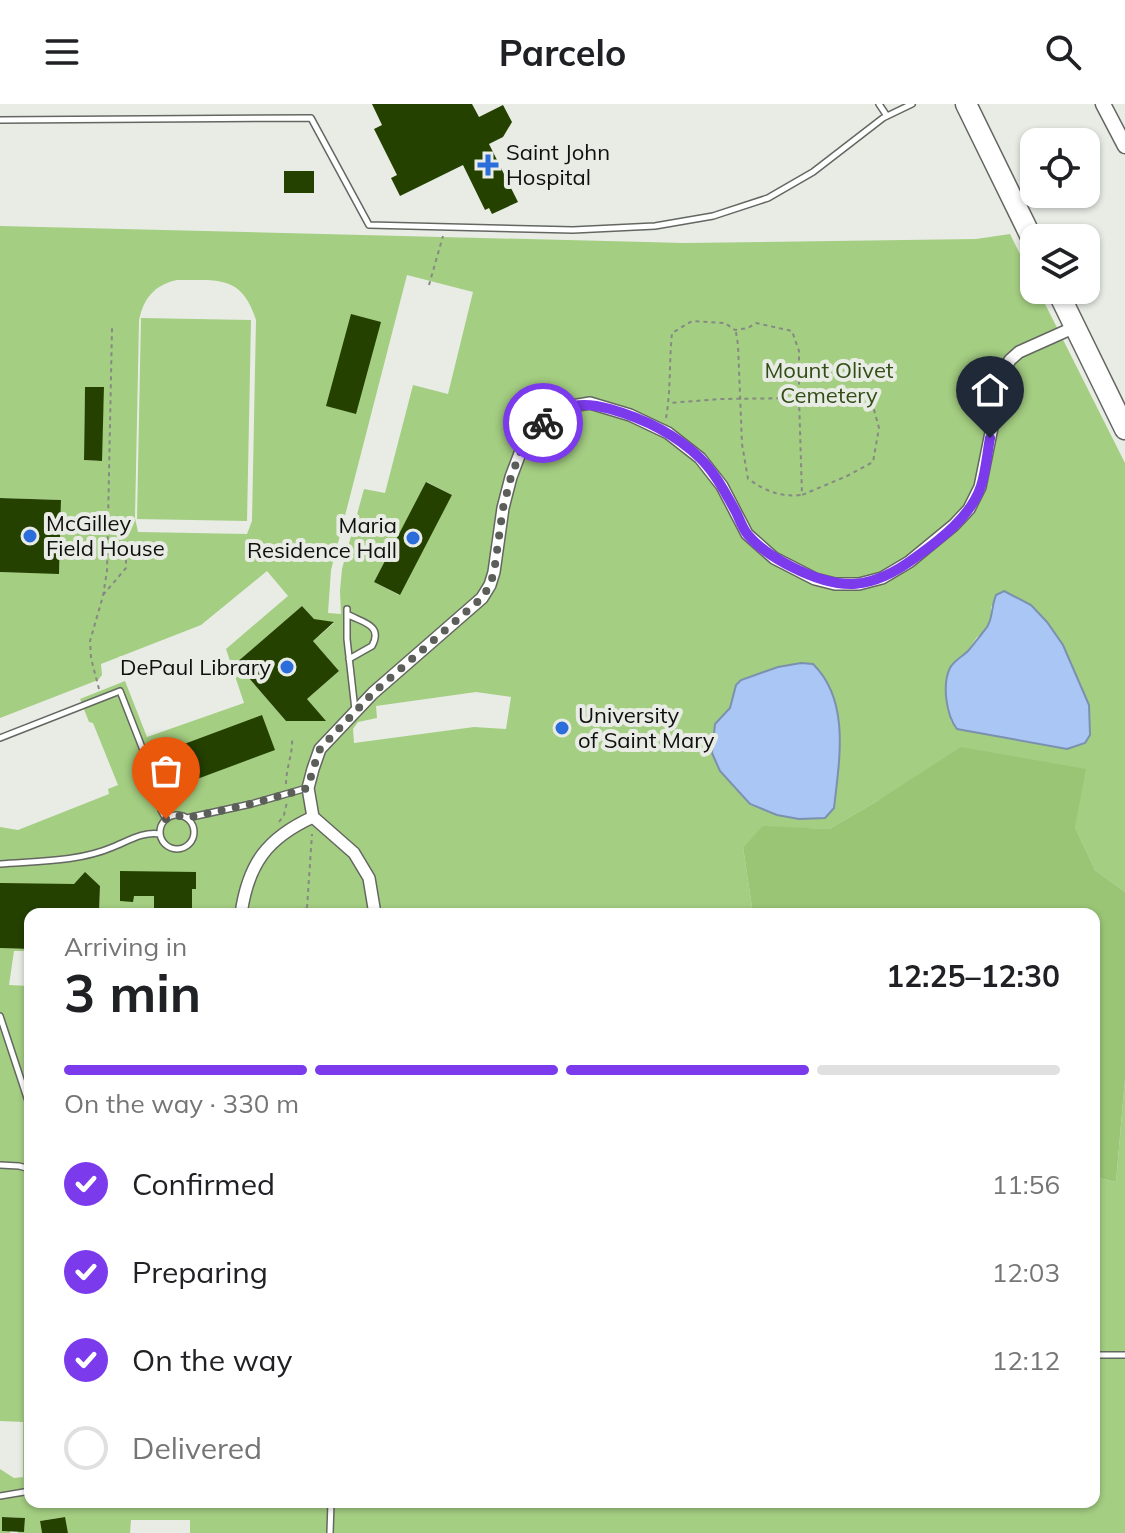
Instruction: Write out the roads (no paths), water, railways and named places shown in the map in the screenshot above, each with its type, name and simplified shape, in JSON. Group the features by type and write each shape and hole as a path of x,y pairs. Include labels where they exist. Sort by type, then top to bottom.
{"highway":[{"path":"966,104 1025,224"},
{"path":"1064,304 1125,429"}],"street":[{"path":"1103,104 1125,146"},
{"path":"374,908 369,878 354,853 313,817 308,788 320,749 373,693 482,598 494,572 503,508 511,477 525,440 546,420 566,407 590,403 630,415 664,431 700,458 722,486 747,534 774,558 815,579 835,584 859,584 882,578 909,562 930,547 969,509 980,487 1003,373 1010,360 1019,352 1075,327"},
{"path":"242,908 247,883 264,853 280,835 313,817"}],"lane":[{"path":"879,104 887,116"},
{"path":"0,120 311,118 369,225 573,230 655,226 713,216 768,198 813,172 887,116 912,104"},
{"path":"349,659 372,646 376,636 365,621 347,612 347,639 349,659 355,711"},
{"path":"0,738 120,691 159,791 161,810 166,819"},
{"path":"187,818 194,832 190,843 181,848 165,844 160,829 166,819 176,815 187,818 308,788"},
{"path":"0,864 81,858 149,832 160,834"},
{"path":"0,1016 24,1089"},
{"path":"0,1165 24,1167"},
{"path":"1100,1355 1125,1355"},
{"path":"0,1496 24,1492"},
{"path":"330,1533 331,1508"}],"water":[{"path":"1004,591 1031,605 1063,645 1089,705 1090,735 1085,743 1067,749 957,729 953,723 946,691 950,668 987,627 996,595"},
{"path":"813,664 825,679 838,714 840,752 834,808 825,818 799,819 777,815 750,804 720,771 712,753 715,724 730,708 736,685 741,680 778,667"}],"place":[{"name":"Saint John Hospital","path":"488,165"},
{"name":"McGilley Field House","path":"30,536"},
{"name":"Maria Residence Hall","path":"413,538"},
{"name":"DePaul Library","path":"287,667"},
{"name":"University of Saint Mary","path":"562,728"}],"park label":[{"name":"Mount Olivet Cemetery","path":"829,382"}]}
